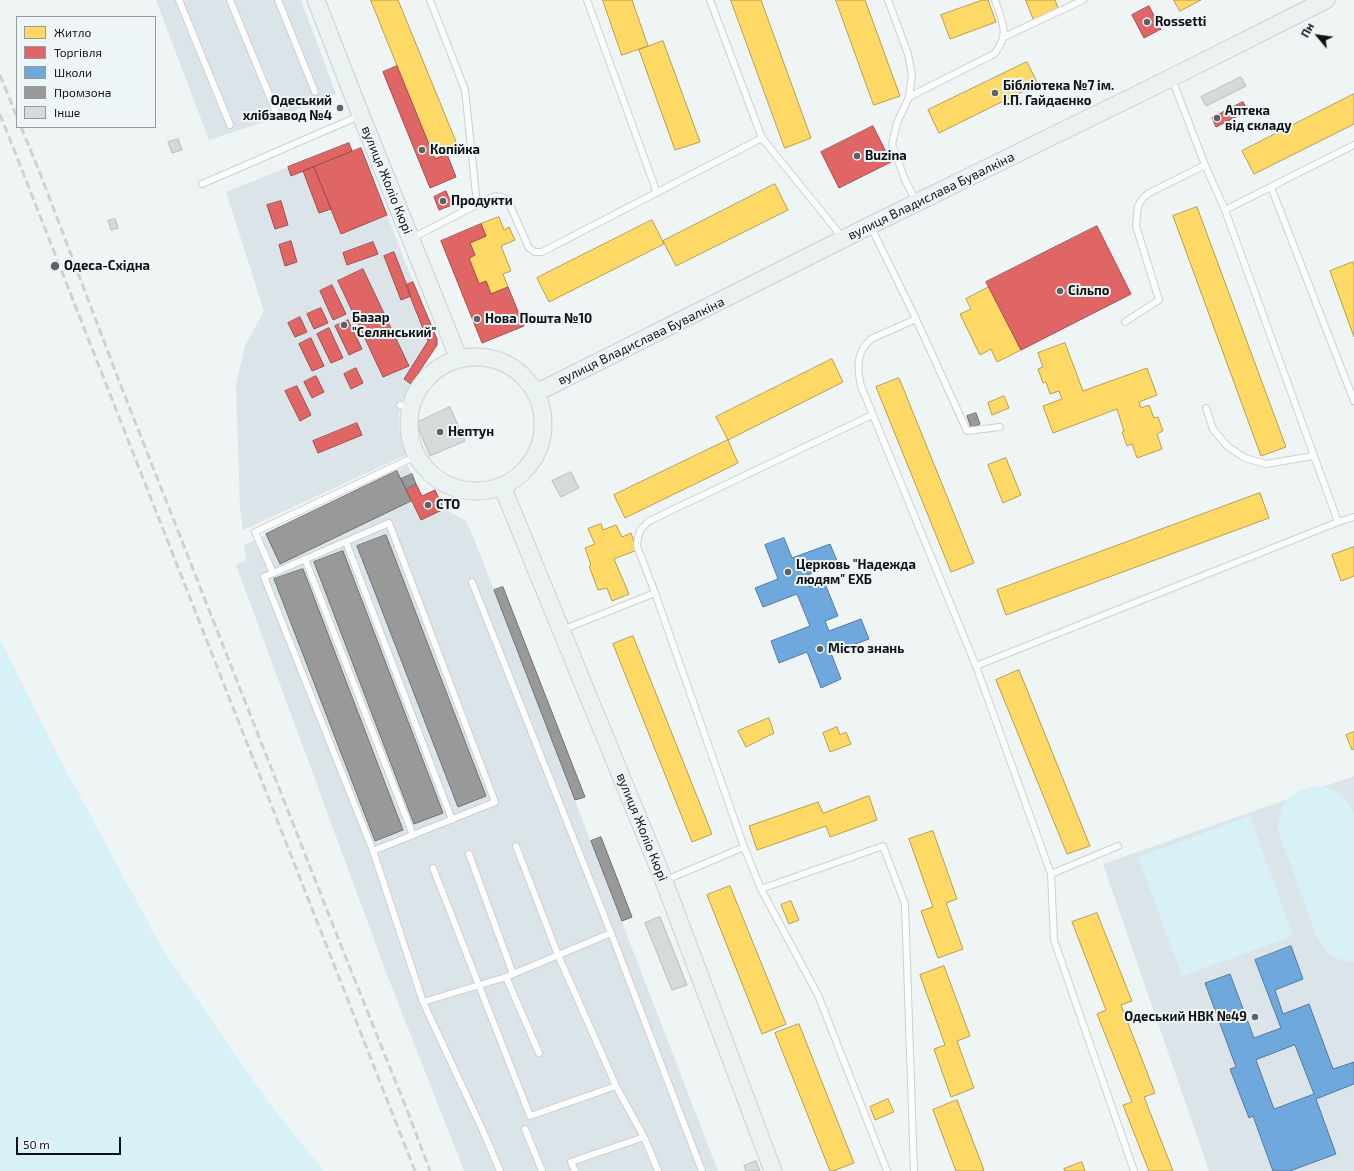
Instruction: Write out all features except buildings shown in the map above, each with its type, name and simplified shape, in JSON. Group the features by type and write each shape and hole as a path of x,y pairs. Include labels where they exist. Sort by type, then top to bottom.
{"street":[{"name":"вулиця Жоліо Кюрі","path":"316,0 459,359"},
{"name":"вулиця Владислава Бувалкіна","path":"536,393 844,240 871,225 1171,78 1326,0"},
{"path":"482,357 503,362 522,375 536,393 542,414 542,436 534,457 520,474 502,486 480,491 459,489 439,480 422,465 416,456 412,446 406,407 412,402 423,383 439,368 459,359 482,357"},
{"name":"вулиця Жоліо Кюрі","path":"502,486 664,881 774,1171"}],"lane":[{"path":"179,0 230,125"},
{"path":"230,0 276,112"},
{"path":"278,0 315,92"},
{"path":"430,0 465,90 477,204"},
{"path":"587,0 657,193"},
{"path":"710,0 762,138 844,240"},
{"path":"888,0 908,54 912,76 909,97 897,123 892,144 905,180 917,203"},
{"path":"909,97 994,54 1001,47 1004,37 1004,27 995,0"},
{"path":"1004,37 1083,0"},
{"path":"1171,78 1205,165 1225,210 1338,522"},
{"path":"202,184 361,116"},
{"path":"410,238 477,204 494,196 498,196 505,198 513,210 527,245 532,251 539,253 762,138"},
{"path":"1225,210 1354,146"},
{"path":"1125,322 1159,300 1136,226 1138,206 1142,198 1205,165"},
{"path":"1270,187 1354,401"},
{"path":"871,225 967,431 1000,427"},
{"path":"916,319 871,339 866,344 859,356 858,374 861,386 976,666 1051,874 1054,940 1134,1171"},
{"path":"1206,408 1213,429 1226,446 1245,458 1266,464 1313,456"},
{"path":"872,415 649,521 642,529 638,537 637,546 655,593 744,847 761,889 818,995 887,1171"},
{"path":"272,573 255,532 416,456"},
{"path":"976,666 1338,522 1354,517"},
{"path":"373,851 495,802 389,524 264,577 373,851 423,1002 500,1171"},
{"path":"346,542 452,820"},
{"path":"305,559 413,835"},
{"path":"472,582 611,933 702,1171"},
{"path":"562,630 655,593"},
{"path":"516,846 558,955 616,1086 644,1137 658,1171"},
{"path":"761,889 883,846 905,904 914,1171"},
{"path":"1051,874 1118,846"},
{"path":"664,881 744,847"},
{"path":"469,854 513,974"},
{"path":"433,868 530,1116 616,1086"},
{"path":"423,1002 506,977 611,933"},
{"path":"506,977 539,1053"},
{"path":"525,1129 542,1171"},
{"path":"575,1171 571,1162 644,1137"}],"shaded area":[{"path":"156,0 301,0 336,94 279,117 209,140"},
{"name":"Базар \"Селянський\"","path":"349,143 352,151 361,148 413,282 437,339 437,345 411,384 400,405 398,427 406,455 243,530 240,508 236,385 245,346 264,311 226,192"},
{"path":"407,465 416,484 406,489 421,520 444,509 466,521 473,536 718,1171 464,1171 386,972 236,565 246,560 244,545"},
{"path":"0,639 60,759 163,950 269,1103 324,1171 0,1171"},
{"name":"Одеський НВК №49","path":"1354,776 1354,1171 1209,1171 1103,864"},
{"path":"1318,786 1336,792 1345,799 1354,815 1354,962 1336,958 1327,952 1320,943 1278,830 1281,812 1288,799 1293,794"},
{"path":"1250,816 1293,936 1182,976 1138,857"}],"railway":[{"path":"0,75 16,115"},
{"path":"0,114 415,1171"},
{"path":"21,128 121,386 430,1171"}],"place":[{"name":"Rossetti","path":"1147,22"},
{"name":"Бібліотека №7 ім. І.П. Гайдаєнко","path":"995,93"},
{"name":"Одеський хлібзавод №4","path":"340,108"},
{"name":"Аптека від складу","path":"1217,118"},
{"name":"Копійка","path":"422,150"},
{"name":"Buzina","path":"857,156"},
{"name":"Продукти","path":"443,201"},
{"name":"Одеса-Східна","path":"55,266"},
{"name":"Сільпо","path":"1060,291"},
{"name":"Нова Пошта №10","path":"477,319"},
{"name":"Базар \"Селянський\"","path":"344,325"},
{"name":"Нептун","path":"440,432"},
{"name":"СТО","path":"428,505"},
{"name":"Церковь \"Надежда людям\" ЕХБ","path":"788,572"},
{"name":"Місто знань","path":"820,649"},
{"name":"Одеський НВК №49","path":"1255,1017"}]}
